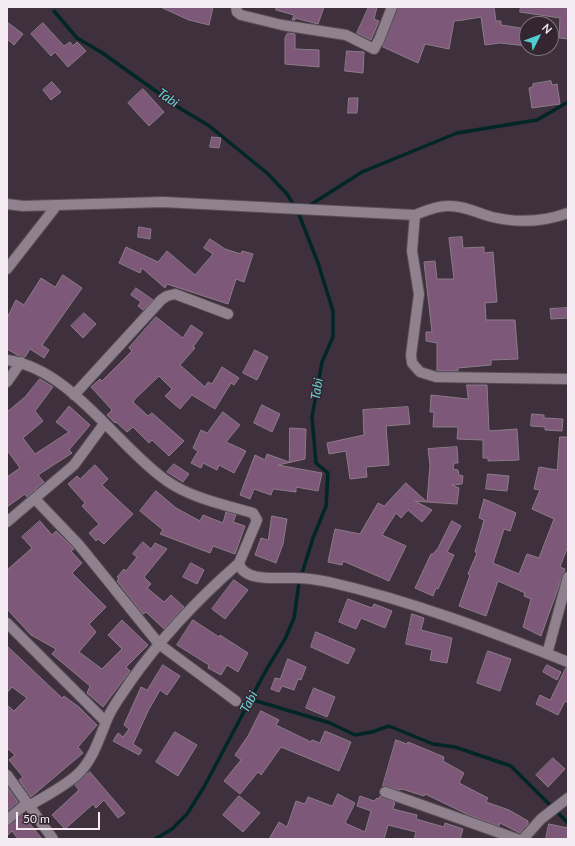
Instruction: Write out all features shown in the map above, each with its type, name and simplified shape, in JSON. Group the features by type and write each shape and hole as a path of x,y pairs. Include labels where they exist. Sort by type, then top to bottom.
{"street":[{"path":"236,7 236,12 241,15 282,25 346,35 374,49 392,7"},
{"path":"7,204 23,206 163,202 290,210 414,215 434,207 447,206 462,208 507,220 537,221 568,213"},
{"path":"7,269 57,205"},
{"path":"414,215 412,251 419,294 411,355 415,368 420,372 436,377 568,379"},
{"path":"74,395 141,321 167,296 175,294 228,314"},
{"path":"7,360 21,362 45,373 74,395 138,456 169,482 188,492 222,505 253,513 257,520 239,563 219,581 159,644 116,703 91,756 78,774 68,782 28,804 7,820"},
{"path":"7,382 21,362"},
{"path":"7,522 74,465 104,424"},
{"path":"35,499 79,545 159,644 236,701"},
{"path":"239,563 242,569 254,577 314,579 376,593 446,615 568,662"},
{"path":"547,654 568,577"},
{"path":"7,623 106,722"},
{"path":"7,775 53,839"},
{"path":"385,792 517,839"},
{"path":"523,839 541,819 568,798"}],"building":[{"path":"161,7 213,7 209,25 189,20"},
{"path":"277,7 324,7 318,24 295,18 295,20 292,20 294,15 276,10"},
{"path":"369,7 377,7 374,19 379,21 371,40 357,33"},
{"path":"398,7 494,7 496,21 501,21 501,25 519,28 519,45 500,43 485,45 481,17 454,21 449,49 425,44 418,63 383,47"},
{"path":"521,7 568,7 568,39 559,38 559,16 547,16 520,12"},
{"path":"7,22 23,34 14,45 7,39"},
{"path":"43,23 64,46 70,42 73,46 77,42 86,51 68,67 55,52 51,56 31,34"},
{"path":"288,33 295,34 295,49 319,50 319,67 285,64 285,38"},
{"path":"347,51 364,52 363,73 345,71"},
{"path":"551,81 552,85 557,84 560,104 532,108 529,88 533,87 533,84"},
{"path":"52,82 61,92 51,100 43,90"},
{"path":"143,89 164,112 149,126 128,103"},
{"path":"349,98 358,98 357,113 348,113"},
{"path":"212,137 221,138 219,148 210,147"},
{"path":"139,227 151,229 150,239 138,237"},
{"path":"462,237 463,248 484,247 484,253 493,252 497,302 485,303 486,320 515,320 518,359 491,360 491,365 458,368 458,371 437,371 437,343 426,341 426,332 432,332 424,262 435,261 437,279 454,279 449,238"},
{"path":"210,239 225,249 241,254 242,251 253,254 244,282 236,279 228,304 167,284 165,288 142,268 140,273 119,263 126,247 158,262 167,251 195,275 213,254 204,248"},
{"path":"63,275 82,288 42,345 49,350 44,358 30,349 25,357 19,356 7,349 7,318 16,300 24,305 41,278 55,287"},
{"path":"136,288 153,300 143,310 138,306 141,302 131,295"},
{"path":"568,308 568,318 551,319 550,309"},
{"path":"84,313 96,324 83,338 71,326"},
{"path":"156,317 183,338 191,325 203,333 193,347 195,348 180,365 205,387 208,382 212,384 222,367 239,378 234,385 231,383 215,409 192,395 180,409 165,396 172,389 159,376 135,399 133,402 148,416 152,413 184,441 169,456 152,440 149,443 133,427 127,432 116,422 115,423 107,415 112,410 91,387 100,379 102,381 132,351 129,348"},
{"path":"255,350 268,357 257,380 243,373"},
{"path":"40,379 53,387 35,411 43,421 23,438 35,454 69,432 56,422 69,406 90,425 69,450 72,453 38,475 44,482 27,497 25,494 7,507 7,477 20,468 7,450 7,412 25,397"},
{"path":"467,385 487,385 489,431 517,429 519,460 488,461 488,458 483,458 483,440 457,439 458,427 433,427 434,412 430,412 431,395 468,399"},
{"path":"262,405 280,414 272,432 254,423"},
{"path":"408,407 410,424 386,426 389,465 366,467 367,477 350,479 346,451 329,454 327,443 364,435 363,410"},
{"path":"223,412 240,425 226,442 246,451 234,473 219,465 217,470 203,463 201,468 191,463 198,451 193,448 201,430 207,433"},
{"path":"532,414 544,415 544,418 563,419 562,431 545,430 545,427 531,426"},
{"path":"290,428 306,429 305,459 278,465 322,473 318,491 296,487 296,492 273,489 271,495 254,489 250,499 240,495 255,455 265,460 267,454 289,462"},
{"path":"560,437 568,437 568,546 560,567 565,569 541,636 523,627 531,599 524,596 525,593 498,581 486,616 459,606 470,575 468,574 477,553 475,552 484,520 479,518 484,499 516,513 510,531 504,529 493,563 519,574 527,554 539,558 554,519 532,509 540,490 534,489 539,467 557,470"},
{"path":"457,447 458,463 454,463 453,469 458,470 459,475 463,476 462,484 452,485 459,488 457,504 427,502 430,465 428,449"},
{"path":"174,464 189,474 183,482 167,472"},
{"path":"95,465 108,479 102,485 133,514 104,544 98,539 96,541 89,533 99,524 82,506 85,503 68,484 77,476 80,479"},
{"path":"488,474 509,476 507,491 486,489"},
{"path":"406,483 427,502 415,501 432,510 422,522 408,510 401,518 396,513 382,535 406,546 389,581 343,561 342,565 328,562 335,529 360,534 378,503 384,506"},
{"path":"156,491 176,508 200,521 203,515 223,523 226,512 236,515 233,522 245,526 235,554 213,546 210,553 160,534 163,530 140,511"},
{"path":"272,516 287,519 283,544 276,563 255,555 261,538 268,540"},
{"path":"40,521 52,535 56,531 74,549 71,551 82,563 72,573 106,607 89,624 96,632 79,652 102,669 122,649 108,635 122,620 148,645 126,667 130,671 103,707 87,693 90,686 52,654 56,649 31,635 7,609 7,570 32,548 22,537"},
{"path":"452,521 461,526 447,552 454,555 438,589 436,588 433,596 415,588 431,554 433,554 438,548"},
{"path":"143,542 151,549 155,543 167,549 144,577 151,584 147,588 164,602 171,595 184,607 164,629 146,612 143,614 117,581 119,578 117,577 124,569 126,571 137,557 133,554"},
{"path":"191,563 204,570 197,584 183,577"},
{"path":"234,580 248,590 225,619 212,609"},
{"path":"348,599 372,608 374,604 392,611 385,628 361,618 356,629 339,622"},
{"path":"412,614 424,618 421,630 452,638 447,663 430,660 432,650 406,644"},
{"path":"193,620 219,637 220,635 248,653 238,672 227,665 221,675 208,668 209,665 177,645"},
{"path":"316,632 355,649 348,664 311,647"},
{"path":"7,646 62,698 64,696 79,707 97,725 78,747 83,753 31,797 19,780 23,777 9,760 15,755 7,748 7,705 14,711 27,698 12,687 7,693"},
{"path":"488,651 511,659 500,691 477,683"},
{"path":"288,659 306,667 301,680 298,679 294,690 282,686 279,692 271,689 275,678 280,679"},
{"path":"163,665 180,676 167,695 160,690 148,711 133,744 142,750 139,755 113,741 118,733 123,737 129,729 124,725 141,687 147,690"},
{"path":"547,665 561,672 557,680 543,672"},
{"path":"566,668 568,668 568,703 565,701 558,715 536,704 540,695 550,700"},
{"path":"314,688 335,697 327,717 306,708"},
{"path":"261,711 279,720 276,725 311,742 312,740 320,743 325,731 351,742 339,771 281,747 261,775 258,772 240,794 224,781 241,760 235,755 248,736"},
{"path":"175,732 197,745 178,776 156,762"},
{"path":"396,740 407,744 408,742 444,757 443,761 464,773 459,783 488,798 486,802 509,810 528,821 528,824 520,833 500,823 499,826 471,816 425,794 424,796 402,789 399,790 383,786"},
{"path":"553,758 565,769 548,787 536,775"},
{"path":"90,772 125,813 118,818 104,800 96,808 93,804 65,829 52,815 79,790 75,785"},
{"path":"8,788 18,802 7,811 7,789"},
{"path":"338,794 355,803 345,823 365,832 371,811 357,806 360,796 374,801 377,798 379,799 380,796 395,802 393,809 417,815 416,819 444,827 445,823 463,829 460,839 414,839 416,832 388,825 384,839 269,839 279,822 287,827 296,801 305,804 308,797 332,806"},
{"path":"239,796 260,813 243,832 223,815"},
{"path":"22,815 42,839 18,839 12,831 7,836 7,826"},
{"path":"549,824 568,828 568,839 546,839"}],"waterway":[{"name":"Tabi","path":"54,11 77,38 101,52 181,109 208,125 267,173 287,194 298,212 318,263 333,311 333,337 322,362 312,417 316,463 328,473 326,506 313,538 299,583 294,618 285,639 265,672 204,787 187,814 172,829 155,839"},
{"path":"307,207 362,172 457,133 537,120 568,102"},
{"path":"250,699 330,723 355,735 372,732 389,726 433,744 455,747 511,766 568,823"}]}
